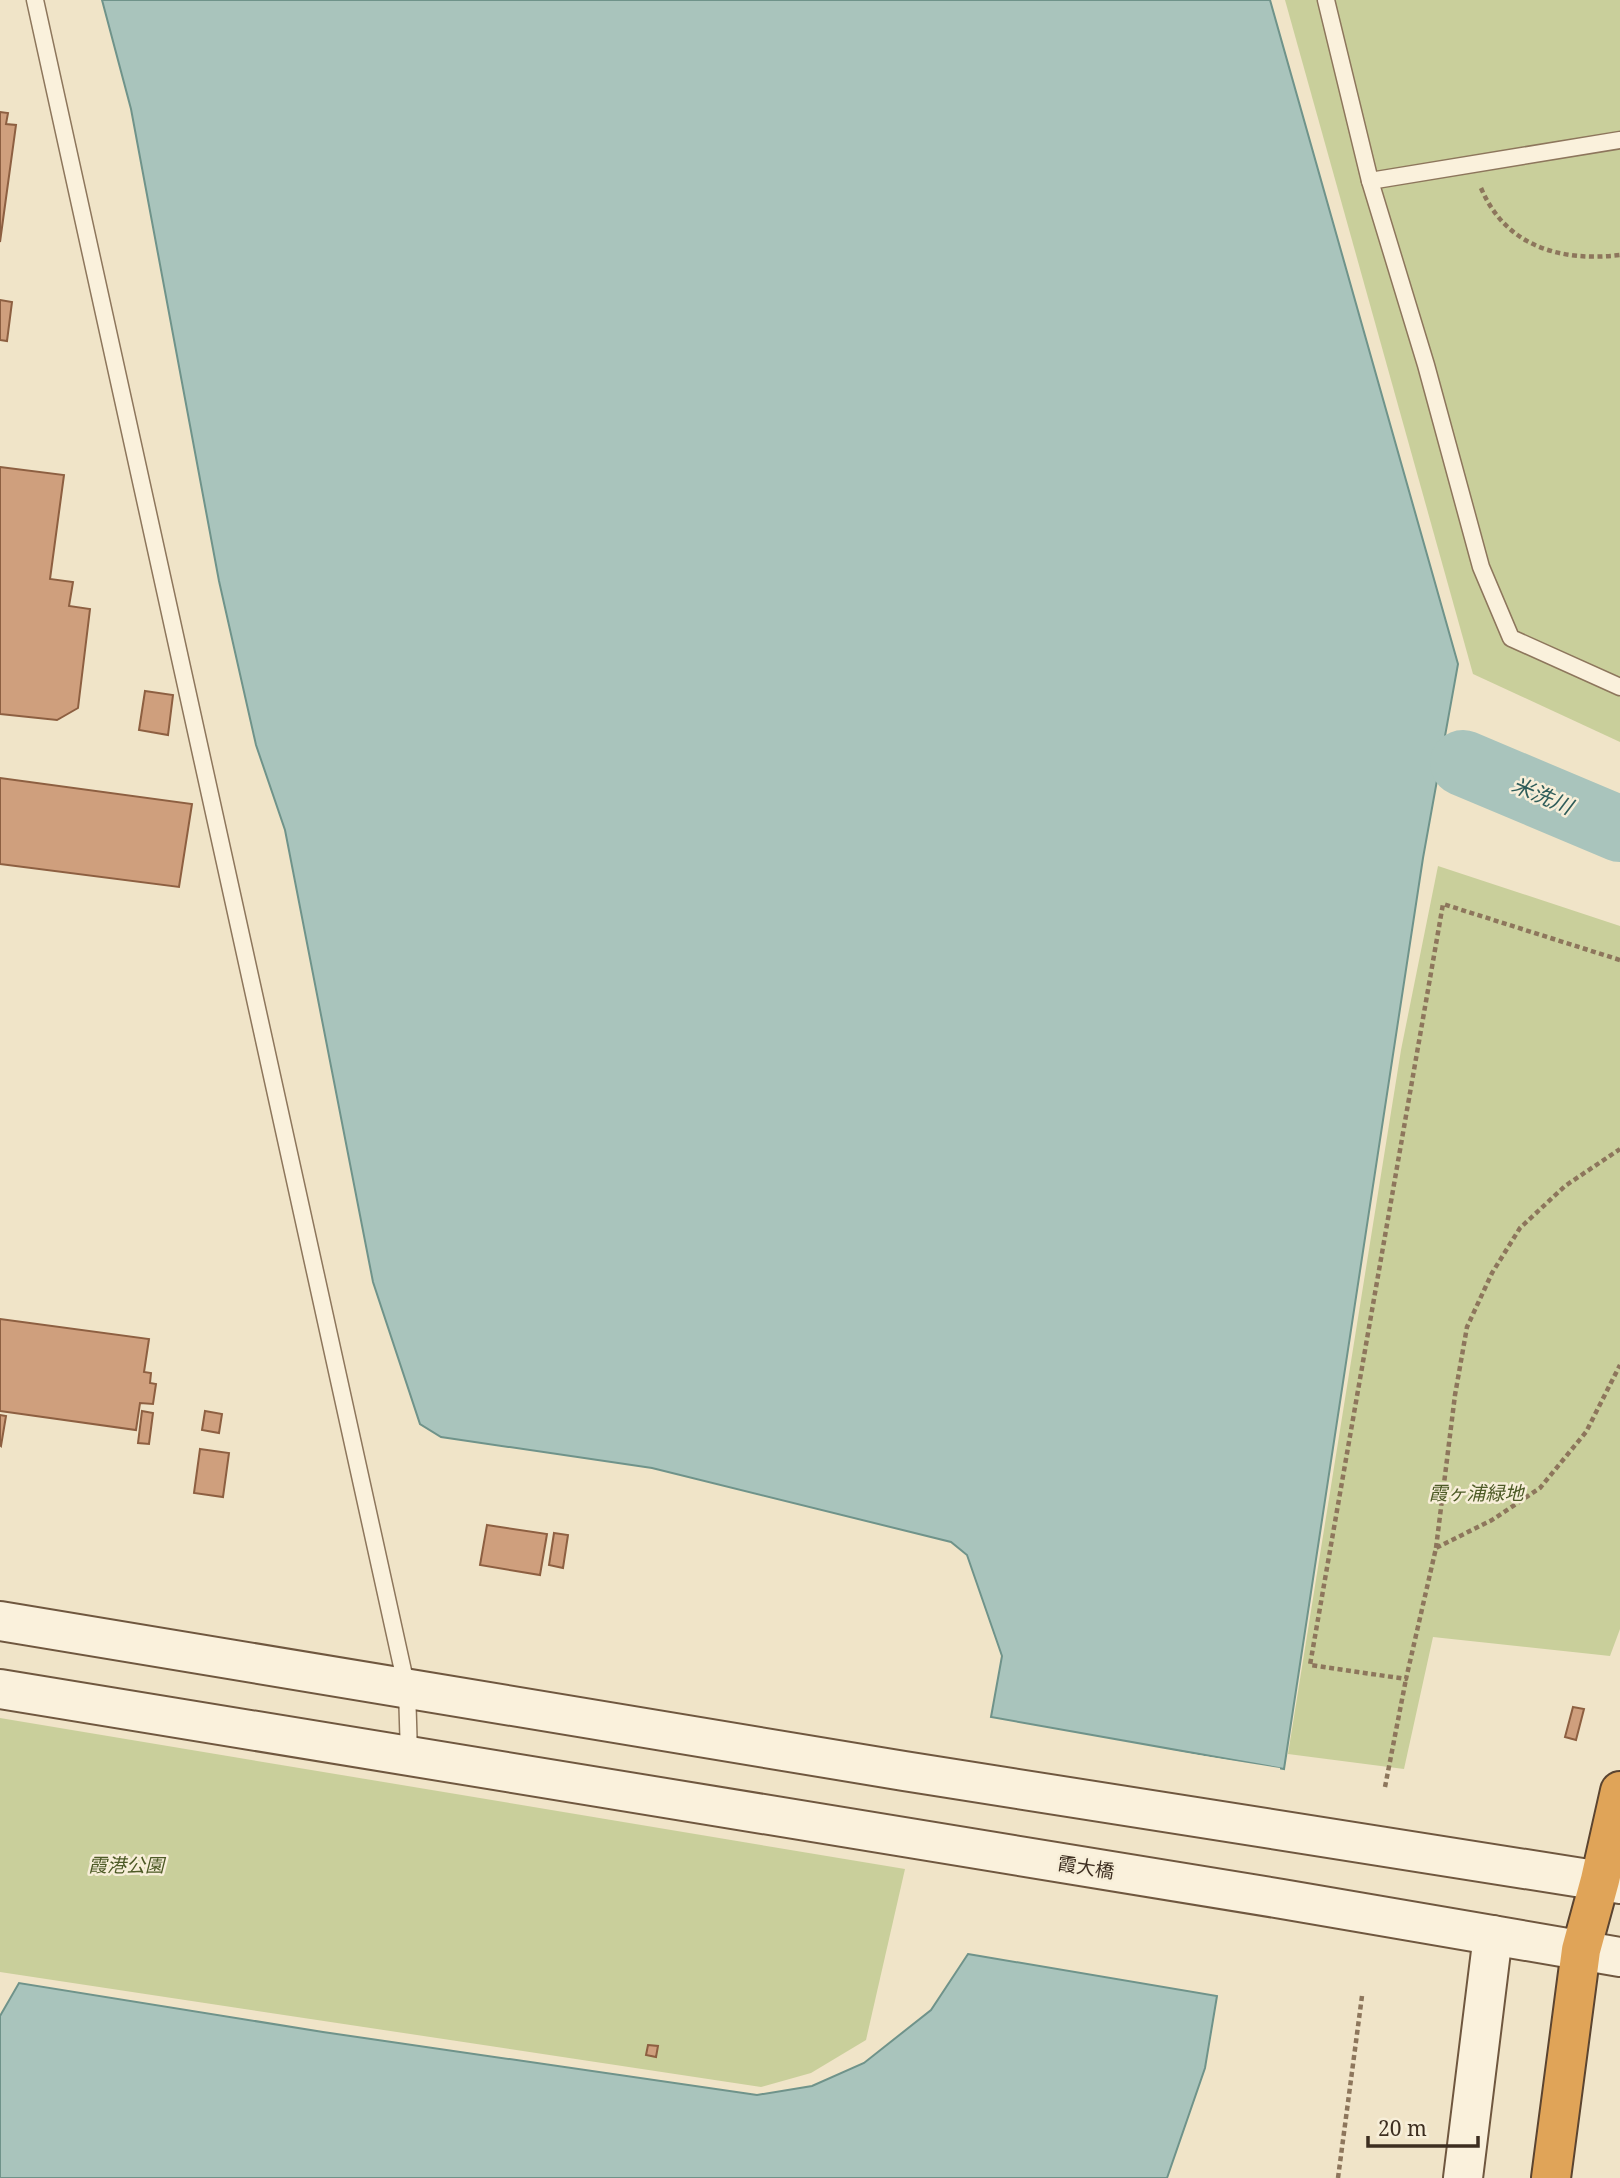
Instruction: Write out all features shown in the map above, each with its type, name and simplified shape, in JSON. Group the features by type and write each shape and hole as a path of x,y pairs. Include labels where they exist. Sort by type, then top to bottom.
{"highway":[{"path":"1551,2178 1581,1950 1610,1882 1620,1791"}],"street":[{"path":"0,1621 904,1770 1610,1882"},
{"name":"霞大橋","path":"0,1689 1620,1957"},
{"path":"1463,2178 1493,1935"}],"lane":[{"path":"35,0 407,1689 409,1755"},
{"path":"1326,0 1370,181 1426,365 1481,567 1511,638 1620,687"},
{"path":"1370,181 1620,140"}],"path":[{"path":"1471,164 1489,206 1508,226 1535,246 1563,255 1591,259 1620,255"},
{"path":"1406,1679 1310,1665 1443,904 1620,960"},
{"path":"1385,1787 1436,1548 1455,1395 1467,1327 1492,1273 1520,1228 1565,1186 1620,1149"},
{"path":"1436,1548 1492,1520 1539,1488 1587,1432 1620,1365"},
{"path":"1338,2178 1362,1996"}],"green space":[{"path":"1285,0 1620,0 1620,742 1473,674"},
{"name":"霞ヶ浦緑地","path":"1438,866 1620,926 1620,1629 1610,1656 1433,1637 1404,1769 1288,1754 1401,1050"},
{"name":"霞港公園","path":"0,1718 905,1869 866,2040 811,2073 761,2087 0,1972"}],"water":[{"path":"102,0 1270,0 1458,664 1423,858 1284,1769 991,1717 1002,1656 967,1555 951,1542 652,1468 441,1437 420,1424 373,1282 285,830 256,745 219,581 131,109"},
{"path":"968,1954 1217,1996 1205,2068 1167,2178 0,2178 0,2016 19,1983 323,2032 757,2095 812,2086 864,2063 931,2010"}],"pier":[{"path":"1072,1735 1280,1768 1280,1772"}],"building":[{"path":"0,112 8,113 6,124 16,125 0,242"},
{"path":"0,300 12,302 7,341 0,340"},
{"path":"0,467 64,475 50,579 73,582 69,606 90,609 78,708 57,720 0,714"},
{"path":"145,691 173,695 168,735 139,730"},
{"path":"0,778 192,804 179,887 0,864"},
{"path":"0,1319 149,1339 144,1372 151,1373 150,1383 156,1384 153,1404 140,1403 136,1430 0,1411"},
{"path":"142,1411 153,1413 149,1444 138,1443"},
{"path":"205,1411 222,1414 219,1433 202,1430"},
{"path":"0,1415 6,1416 1,1446 0,1445"},
{"path":"200,1449 229,1453 223,1497 194,1493"},
{"path":"487,1525 547,1534 540,1575 480,1565"},
{"path":"554,1533 568,1535 563,1568 549,1565"},
{"path":"1573,1707 1584,1709 1576,1740 1565,1737"},
{"path":"648,2045 658,2046 656,2057 646,2055"}],"waterway":[{"name":"米洗川","path":"1463,763 1620,829"}]}
